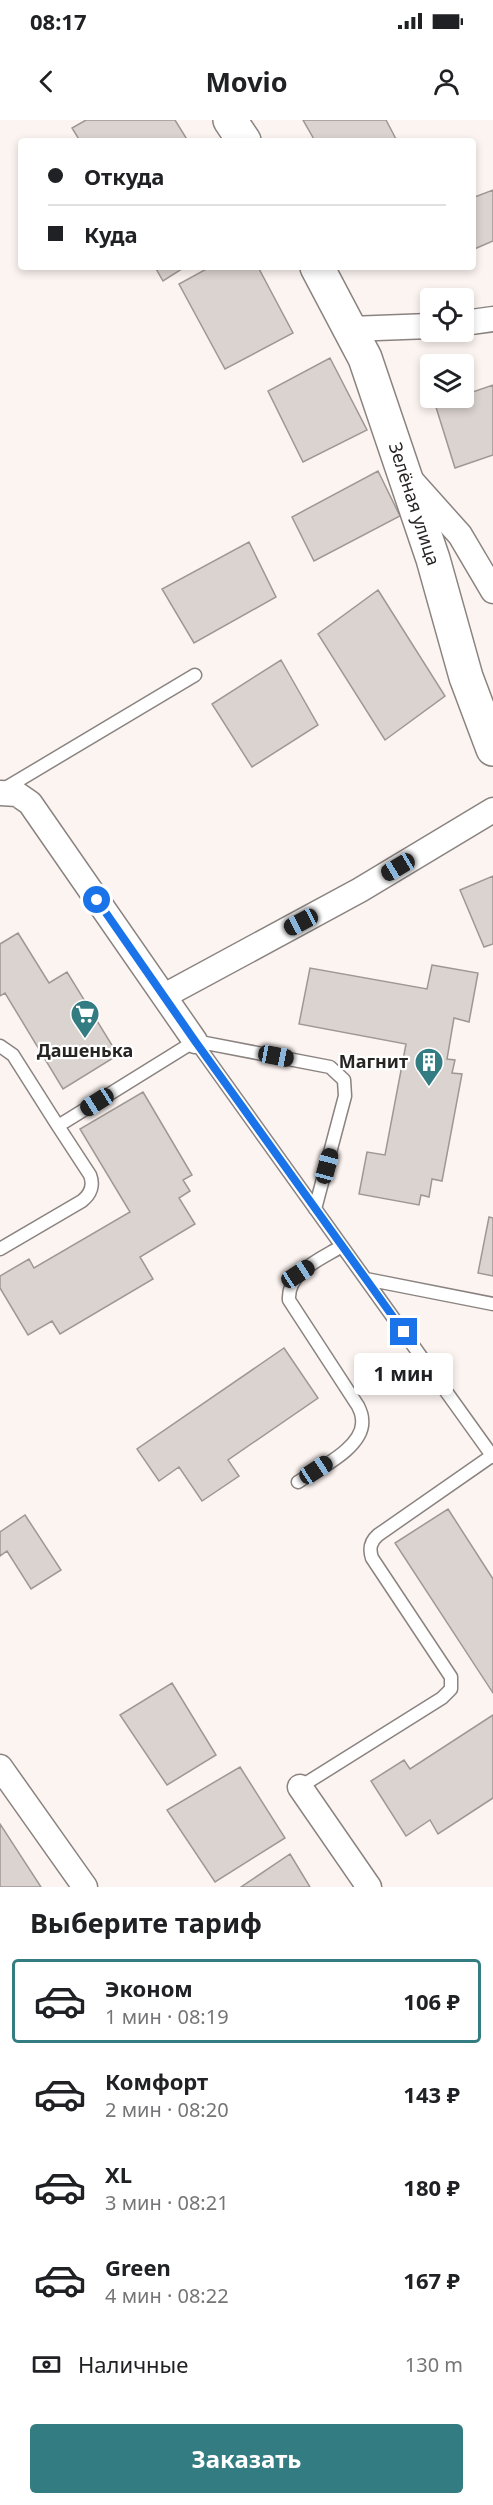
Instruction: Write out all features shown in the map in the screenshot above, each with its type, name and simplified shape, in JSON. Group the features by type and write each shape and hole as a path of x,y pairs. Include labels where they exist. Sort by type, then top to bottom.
{"main road":[{"path":"230,120 242,138"},
{"name":"Зелёная улица","path":"319,270 365,358 433,559 466,677 493,749"}],"street":[{"path":"474,321 493,319"},
{"path":"350,329 420,326"},
{"path":"405,472 460,535 493,591"},
{"path":"5,789 30,803 195,1041"},
{"path":"164,996 360,890 493,810"},
{"path":"0,1767 85,1887"},
{"path":"300,1787 369,1887"}],"lane":[{"path":"5,789 195,675"},
{"path":"195,1041 493,1456 378,1535 372,1541 369,1549 372,1558 451,1677 451,1689 441,1698 300,1787"},
{"path":"58,1126 195,1041 330,1067 344,1080 345,1096 315,1209"},
{"path":"0,1046 13,1055 90,1175 92,1183 90,1193 82,1201 0,1249"},
{"path":"298,1482 351,1448 361,1431 363,1420 358,1406 289,1300 290,1284 298,1274 342,1246"},
{"path":"366,1279 493,1304"}],"building":[{"path":"86,120 175,120 186,138 78,138 72,128"},
{"path":"303,120 386,120 395,138 313,138"},
{"path":"493,190 493,241 476,248 476,196"},
{"path":"157,270 180,270 163,281"},
{"path":"205,270 260,270 293,333 225,369 179,284"},
{"path":"330,358 367,430 303,462 268,391"},
{"path":"493,385 493,455 455,468 436,408 474,408 474,392"},
{"path":"378,471 400,516 314,561 292,517"},
{"path":"249,542 276,597 194,643 162,589"},
{"path":"378,590 445,696 385,740 318,634"},
{"path":"281,660 318,725 252,767 212,704"},
{"path":"493,876 493,944 484,947 460,890"},
{"path":"18,933 49,983 67,972 118,1055 63,1089 5,993 0,996 0,944"},
{"name":"Магнит","path":"432,965 478,973 469,1022 454,1018 447,1059 455,1060 452,1073 462,1074 442,1181 432,1179 429,1197 421,1195 419,1205 359,1194 367,1152 385,1155 406,1044 299,1024 310,968 427,989"},
{"path":"143,1092 192,1175 183,1180 190,1191 179,1198 195,1224 140,1257 153,1279 60,1334 52,1321 28,1335 0,1288 0,1276 29,1259 34,1268 130,1212 80,1129"},
{"path":"489,1217 493,1218 493,1276 478,1273"},
{"path":"284,1348 318,1398 228,1460 239,1476 202,1501 179,1467 159,1481 137,1449"},
{"path":"448,1509 493,1579 493,1693 395,1543"},
{"path":"25,1515 61,1570 31,1589 7,1551 0,1556 0,1532"},
{"path":"172,1683 216,1755 167,1785 120,1715"},
{"path":"493,1715 493,1798 438,1834 430,1820 406,1836 371,1781 404,1760 410,1769"},
{"path":"240,1767 285,1838 215,1882 167,1810"},
{"path":"0,1824 41,1887 0,1887"},
{"path":"290,1854 310,1887 241,1887"}],"place":[{"name":"Дашенька","path":"85,1040"},
{"name":"Магнит","path":"429,1088"}],"route":[{"path":"97,900 404,1332"}]}
